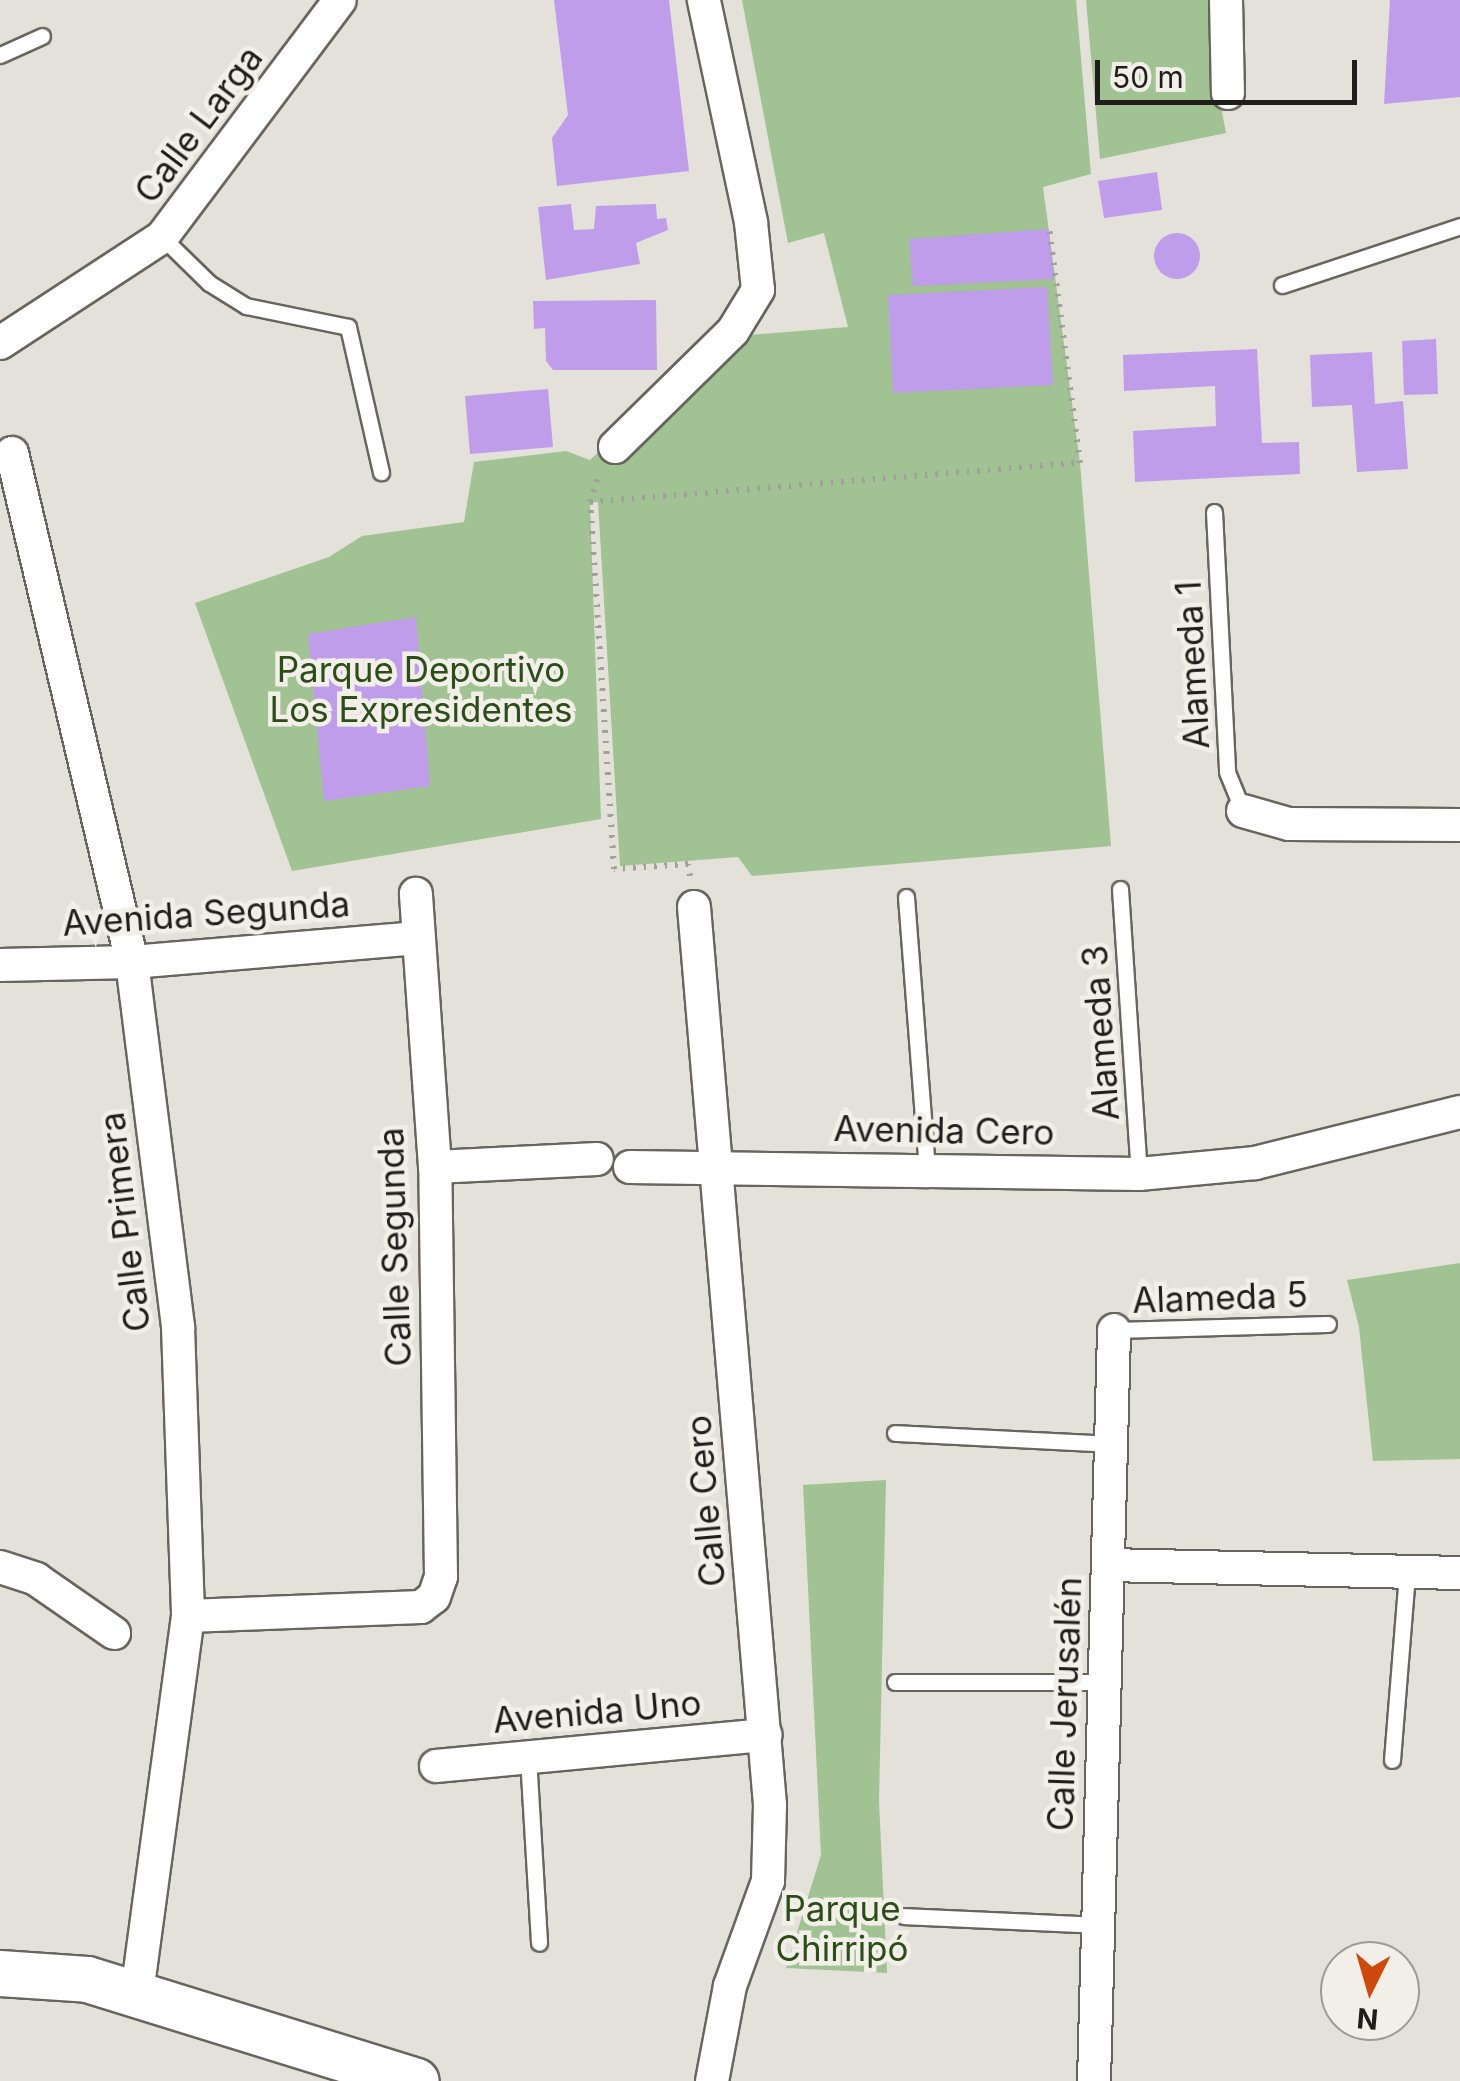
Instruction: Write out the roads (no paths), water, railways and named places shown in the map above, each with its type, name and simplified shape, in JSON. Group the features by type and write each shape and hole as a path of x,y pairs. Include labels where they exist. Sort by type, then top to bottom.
{"main road":[{"path":"0,1973 42,1972 137,1992 414,2081"}],"street":[{"name":"Calle Larga","path":"0,344 162,237 340,0"},
{"path":"615,448 733,331 758,290 752,222 704,0"},
{"path":"1226,0 1228,93"},
{"name":"Calle Primera","path":"12,453 132,962 178,1327 188,1616 137,1992"},
{"path":"1243,811 1290,824 1460,824"},
{"name":"Calle Segunda","path":"188,1616 422,1607 434,1597 441,1577 435,1167 416,894"},
{"name":"Calle Cero","path":"694,906 766,1735 768,1881 730,1986 712,2081"},
{"name":"Avenida Segunda","path":"0,965 132,962 418,938"},
{"name":"Avenida Cero","path":"630,1167 927,1167 1140,1174 1255,1163 1460,1112"},
{"path":"435,1167 597,1159"},
{"name":"Calle Jerusalén","path":"1094,2081 1114,1330"},
{"path":"1108,1565 1460,1573"},
{"path":"0,1568 36,1579 114,1633"},
{"name":"Avenida Uno","path":"436,1766 766,1735"}],"lane":[{"path":"0,55 42,36"},
{"path":"1282,285 1460,226"},
{"path":"162,237 208,283 246,306 348,328 380,472"},
{"name":"Alameda 1","path":"1214,512 1227,772 1243,811"},
{"name":"Alameda 3","path":"1120,889 1140,1174"},
{"path":"906,896 927,1167"},
{"name":"Alameda 5","path":"1114,1330 1328,1324"},
{"path":"895,1433 1111,1444"},
{"path":"1392,1760 1407,1572"},
{"path":"895,1682 1105,1682"},
{"path":"528,1757 539,1943"},
{"path":"904,1916 1098,1926"}],"park label":[{"name":"Parque Deportivo Los Expresidentes","path":"421,689"},
{"name":"Parque Chirripó","path":"842,1928"}]}
